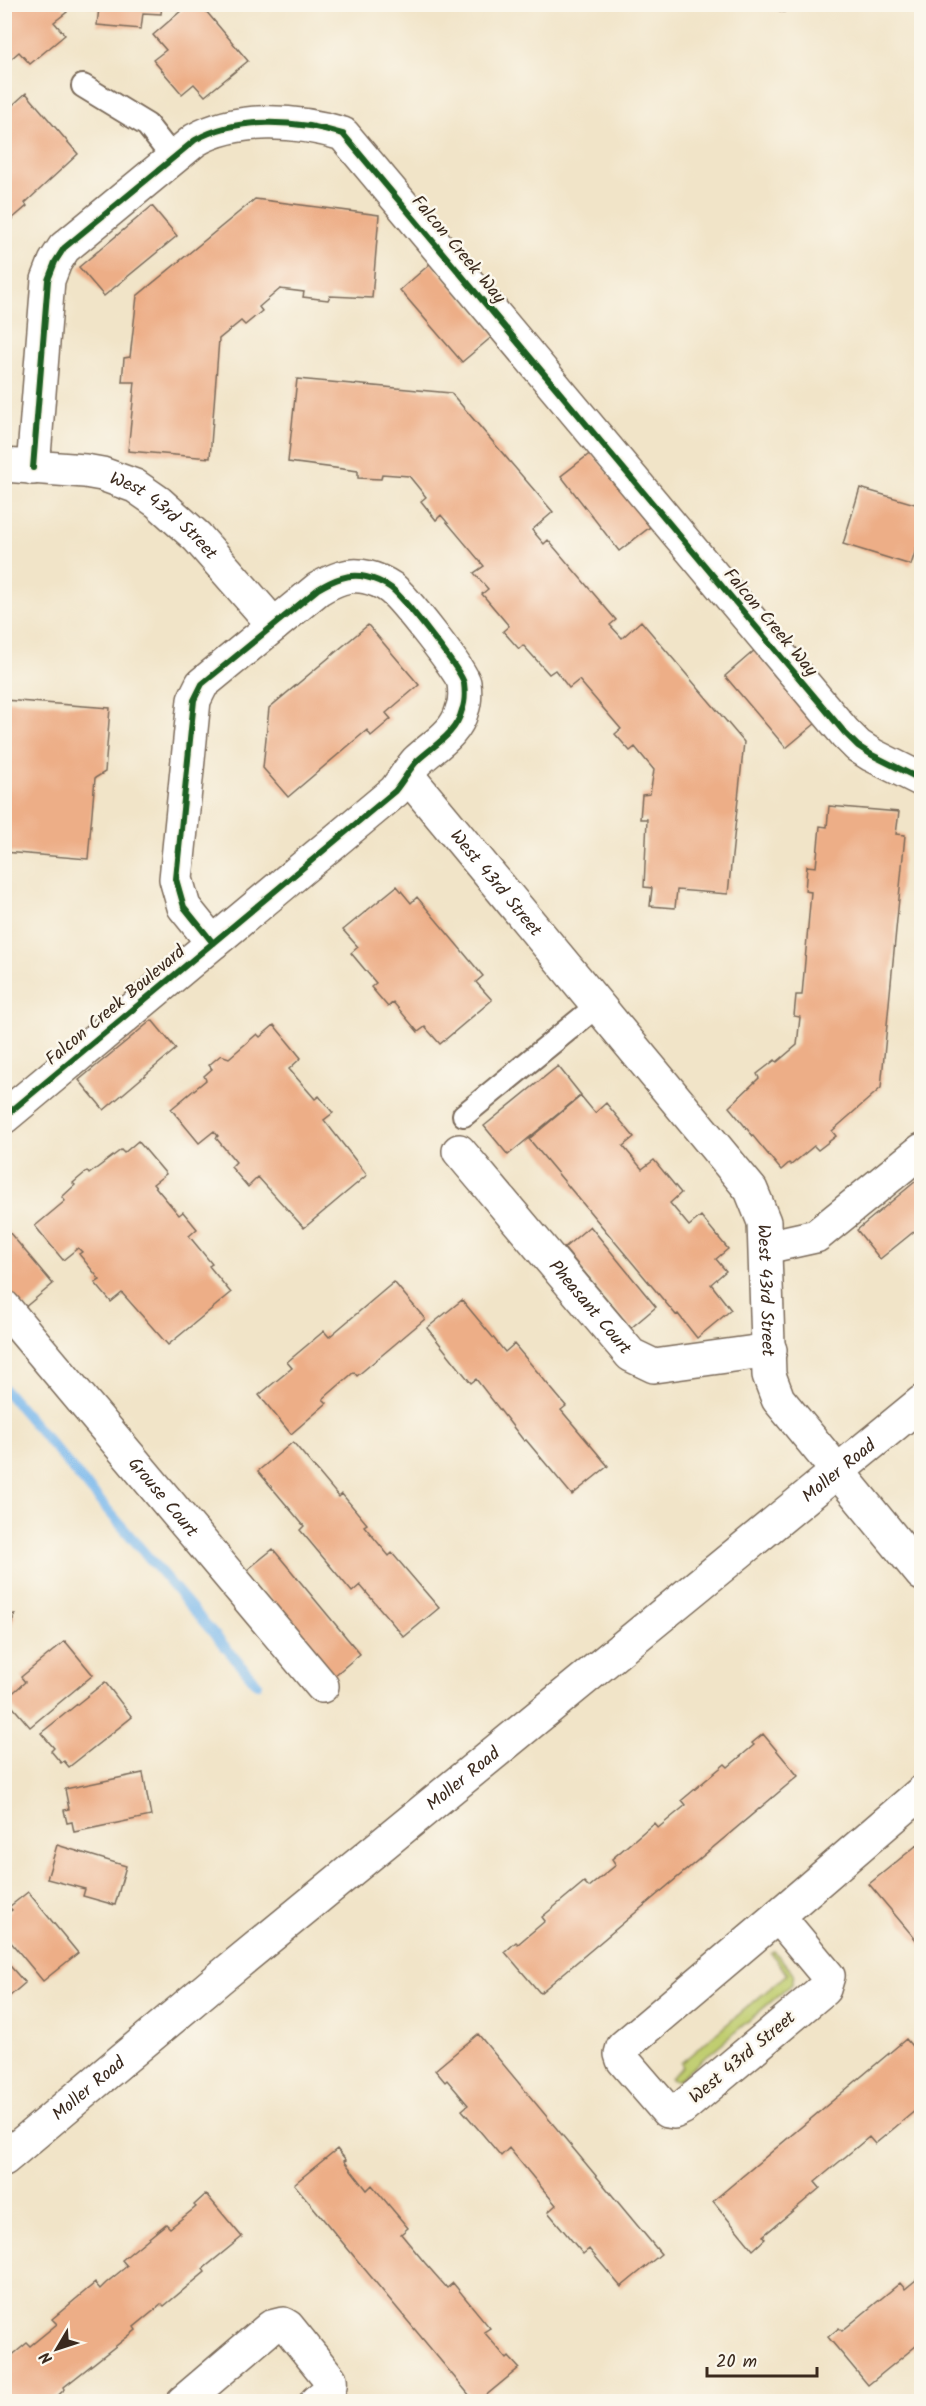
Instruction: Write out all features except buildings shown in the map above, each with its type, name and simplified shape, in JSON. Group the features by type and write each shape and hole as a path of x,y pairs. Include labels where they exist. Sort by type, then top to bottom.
{"street":[{"name":"Falcon Creek Way","path":"19,467 48,280 55,262 68,244 195,140 218,129 254,122 322,129 343,134 845,734 872,755 921,780"},
{"name":"West 43rd Street","path":"19,467 85,471 102,474 135,486 158,502 197,537 274,625"},
{"path":"213,943 184,907 176,879 194,700 202,684 318,589 333,580 350,576 365,576 392,589 451,659 464,684 464,702 455,726 417,762 407,776"},
{"name":"West 43rd Street","path":"407,776 751,1190 764,1222 770,1375 778,1399 921,1574"},
{"name":"Falcon Creek Boulevard","path":"4,1117 395,790 407,776"},
{"path":"766,1247 816,1236 921,1150"},
{"name":"Pheasant Court","path":"459,1151 631,1355 654,1366 770,1350"},
{"name":"Grouse Court","path":"4,1307 322,1686"},
{"name":"Moller Road","path":"4,2159 230,1968 921,1402"},
{"name":"West 43rd Street","path":"777,1916 828,1976 824,1989 682,2108 674,2112 667,2111 623,2060 621,2054 623,2047 921,1792"},
{"path":"183,2402 271,2327 283,2324 288,2327 330,2379 331,2386 328,2391 316,2402"}],"lane":[{"path":"83,86 147,125 173,158"},
{"path":"464,1115 598,1005"}],"green space":[{"path":"774,1951 794,1974 792,1984 678,2080 670,2078 683,2067 681,2063 787,1974 771,1953"}],"waterway":[{"path":"4,1389 257,1684"}],"cycle path":[{"path":"33,468 48,280 64,248 195,140 212,132 249,124 287,123 343,134 845,733 858,746 872,755 922,780"},
{"path":"4,1117 395,791 417,761 455,726 463,707 464,683 443,650 407,605 391,588 379,581 359,576 347,577 335,580 318,589 202,684 194,700 176,879 184,907 213,943"}]}
